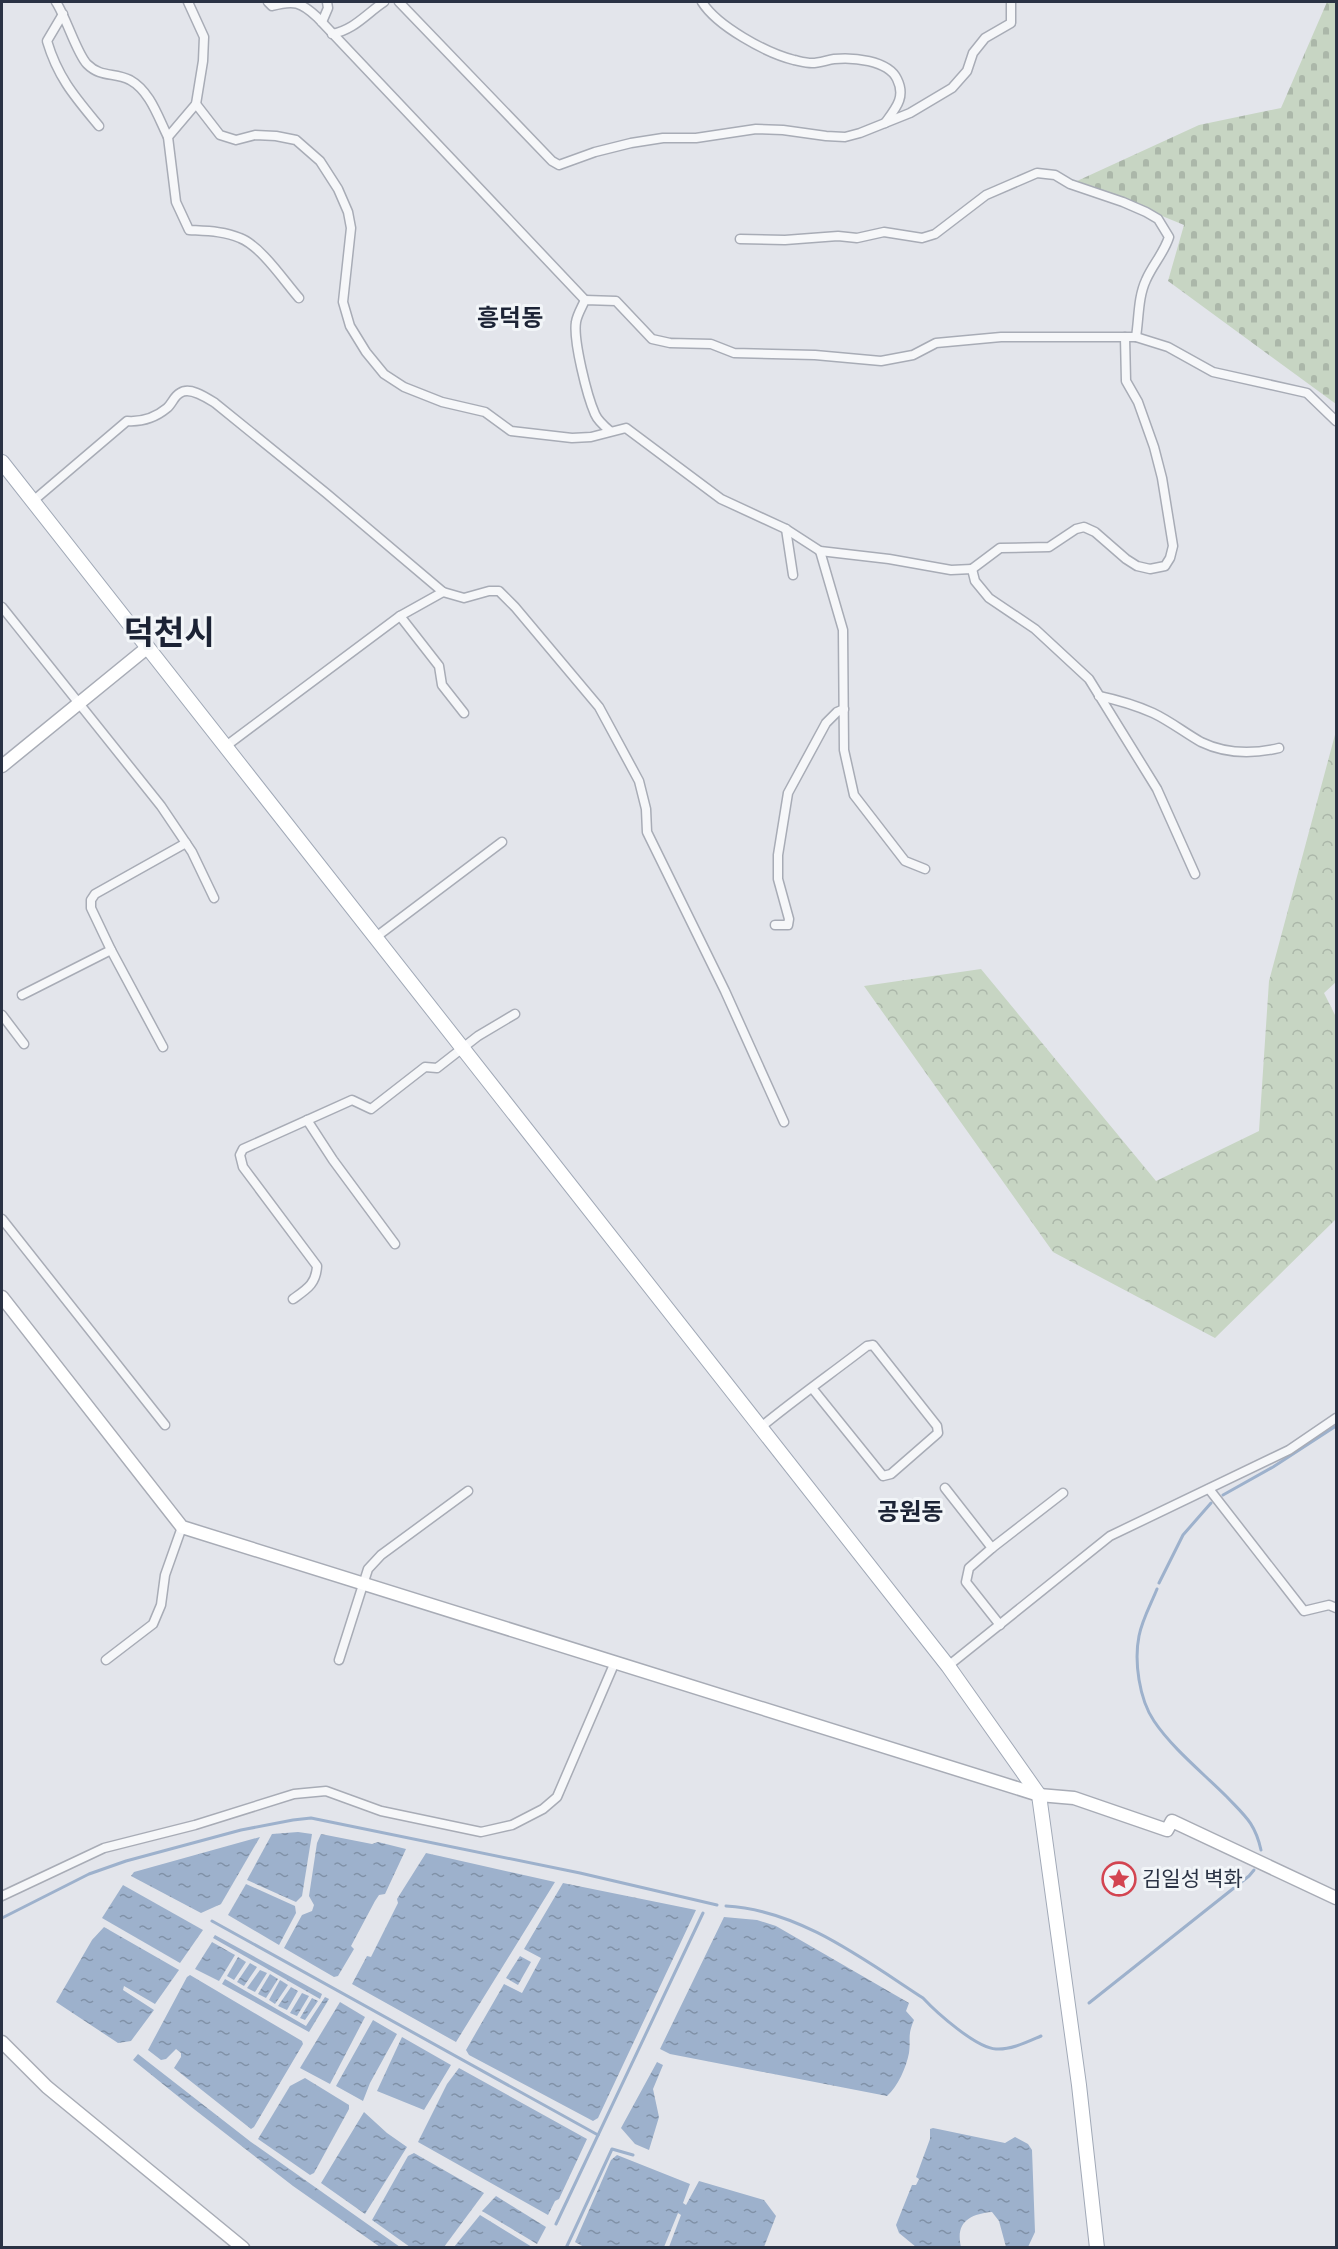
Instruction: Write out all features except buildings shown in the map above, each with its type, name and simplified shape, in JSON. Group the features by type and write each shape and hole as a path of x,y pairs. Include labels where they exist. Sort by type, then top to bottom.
{"main road":[{"path":"2,462 948,1666 1039,1795 1079,2085 1097,2247"},
{"path":"2,766 148,647"},
{"path":"2,1297 182,1527 1039,1795 1074,1798 1167,1830 1172,1821 1336,1898"},
{"path":"2,2042 47,2087 243,2247"}],"street":[{"path":"56,2 85,62 97,73 128,79 144,89 168,137 176,202 189,230 243,238 258,250 299,298"},
{"path":"168,137 196,104 203,61 204,37 188,2"},
{"path":"268,2 272,6 288,2 304,5 585,300 616,301 652,339 670,343 711,344 734,353 815,355 881,361 913,355 936,343 1001,337 1136,337 1168,346 1213,372 1307,393 1336,421"},
{"path":"322,22 328,8 327,2"},
{"path":"332,34 344,32 384,2"},
{"path":"399,2 552,161 559,165 613,148 663,138 696,138 756,129 845,137 885,124 910,113 951,88 968,71 974,53 986,38 1011,23 1011,2"},
{"path":"702,2 712,15 752,42 792,60 813,63 836,59 858,60 879,64 894,73 901,87 901,98 885,124"},
{"path":"63,14 47,41 54,63 66,85 99,126"},
{"path":"196,104 220,135 236,140 255,135 296,140 320,161 339,189 348,212 351,228 343,302 350,326 366,352 384,374 404,387 442,402 485,412 511,431 572,438 591,437 626,428 721,499 786,529 820,551 889,559 951,570 972,568 1000,548 1049,547 1084,527 1095,532 1137,566 1150,569 1165,566 1173,546 1154,447 1138,402 1126,381 1125,337"},
{"path":"740,239 857,237 884,232 922,238 935,234 986,195 1037,173 1055,175 1070,184 1146,212 1158,219 1164,227 1169,237 1166,248 1145,280 1140,298 1136,337"},
{"path":"585,300 576,321 577,338 595,414 610,432"},
{"path":"33,501 127,421 144,422 167,408 180,393 187,391 200,394 215,403 443,592 464,598 489,591 499,591 599,707 639,781 646,809 647,832 725,991 784,1122"},
{"path":"786,529 793,575"},
{"path":"820,551 843,630 844,750 854,795 905,861 925,868"},
{"path":"972,568 975,581 989,598 1035,629 1089,680 1157,789 1195,874"},
{"path":"226,746 400,616 443,592"},
{"path":"2,607 161,806 186,843 214,898"},
{"path":"400,616 439,666 442,685 464,713"},
{"path":"1099,696 1129,703 1155,714 1202,742 1220,748 1250,753 1279,748"},
{"path":"775,925 788,925 789,919 778,879 778,855 788,793 826,723 837,712 844,709"},
{"path":"376,937 501,842"},
{"path":"164,1047 111,950 91,908 91,900 95,894 186,843"},
{"path":"22,995 111,950"},
{"path":"293,1299 312,1286 317,1266 243,1167 240,1155 243,1149 352,1100 371,1109 425,1067 436,1068 478,1036 515,1014"},
{"path":"2,1016 24,1044"},
{"path":"307,1120 333,1160 395,1244"},
{"path":"2,1219 165,1425"},
{"path":"761,1427 812,1388 867,1346 873,1345 938,1426 938,1433 891,1474 883,1476 812,1388"},
{"path":"948,1666 1110,1536 1289,1450 1336,1418"},
{"path":"945,1488 992,1548"},
{"path":"1209,1489 1304,1611 1329,1605 1336,1608"},
{"path":"339,1660 368,1569 381,1555 468,1491"},
{"path":"1000,1625 966,1582 969,1568 1063,1493"},
{"path":"106,1660 153,1624 161,1605 165,1575 182,1527"},
{"path":"2,1896 104,1848 195,1825 294,1794 315,1791 326,1791 381,1811 481,1832 512,1825 543,1809 557,1797 615,1662"}],"green space":[{"path":"1327,2 1336,2 1336,404 1168,281 1184,225 1077,181 1199,125 1281,108"},
{"path":"1336,731 1336,982 1324,993 1336,1017 1336,1219 1215,1338 1053,1252 864,986 981,969 1156,1181 1259,1131 1269,981"}],"water":[{"path":"298,1832 312,1834 302,1896 296,1902 247,1880 272,1834"},
{"path":"321,1834 372,1844 378,1842 406,1849 385,1894 379,1895 375,1901 351,1946 354,1949 338,1976 334,1977 284,1948 302,1915 312,1911 314,1905 309,1896 317,1843"},
{"path":"260,1837 221,1904 201,1913 131,1876 134,1872"},
{"path":"426,1853 555,1882 456,2042 352,1984 367,1956 371,1957 398,1903 397,1899"},
{"path":"563,1883 696,1910 598,2118 593,2121 469,2055 466,2050 504,1984 522,1993 541,1958 524,1949"},
{"path":"246,1884 295,1906 296,1913 279,1945 228,1915"},
{"path":"123,1885 203,1930 180,1963 102,1918"},
{"path":"724,1917 757,1920 776,1926 909,2003 906,2011 914,2020 910,2034 908,2059 898,2082 887,2096 670,2054 660,2049"},
{"path":"104,1927 179,1970 155,2004 124,1986 123,1990 154,2010 131,2041 118,2043 56,2002 92,1940"},
{"path":"215,1935 322,1994 320,1999 213,1938"},
{"path":"212,1942 235,1955 219,1981 195,1969"},
{"path":"520,1956 531,1962 518,1985 506,1978"},
{"path":"238,1957 246,1962 234,1980 227,1976"},
{"path":"250,1963 257,1967 244,1986 237,1982"},
{"path":"260,1970 267,1973 255,1992 247,1988"},
{"path":"270,1974 278,1979 266,1998 258,1994"},
{"path":"190,1975 302,2041 303,2044 251,2129 174,2068 181,2057 181,2053 176,2049 166,2059 161,2060 148,2050"},
{"path":"225,1979 306,2026 325,1997 329,1999 309,2032 222,1984"},
{"path":"280,1980 288,1985 275,2004 269,2000"},
{"path":"291,1987 298,1991 287,2010 278,2006"},
{"path":"302,1993 309,1996 297,2016 290,2013"},
{"path":"312,1998 318,2001 305,2020 300,2018"},
{"path":"340,2002 365,2017 330,2084 300,2068"},
{"path":"373,2020 397,2034 370,2083 363,2101 336,2086"},
{"path":"402,2037 451,2065 424,2110 377,2091"},
{"path":"138,2054 251,2142 400,2247 380,2247 293,2186 133,2060"},
{"path":"657,2062 663,2065 653,2089 659,2117 649,2150 635,2144 621,2128"},
{"path":"459,2068 587,2139 559,2199 555,2201 548,2215 418,2142 447,2084"},
{"path":"305,2078 349,2105 349,2109 314,2173 310,2175 258,2139 290,2086"},
{"path":"364,2112 407,2147 365,2214 321,2183"},
{"path":"930,2129 1005,2143 1015,2137 1028,2144 1032,2150 1035,2232 1028,2247 1006,2247 999,2221 992,2212 971,2217 962,2225 961,2247 916,2247 899,2233 896,2225 912,2185 916,2185 919,2179 916,2177 930,2139"},
{"path":"414,2153 484,2193 444,2247 410,2247 372,2220 408,2156"},
{"path":"617,2155 690,2184 683,2203 686,2205 699,2181 764,2200 776,2216 764,2247 669,2247 681,2215 678,2213 664,2247 584,2247 575,2242 611,2160"},
{"path":"496,2196 546,2227 537,2244 482,2211"},
{"path":"480,2215 532,2247 454,2247"}],"waterway":[{"path":"1223,1495 1273,1467 1336,1426"},
{"path":"1159,1583 1183,1535 1211,1503"},
{"path":"1157,1589 1139,1636 1137,1657 1139,1680 1145,1702 1154,1721 1170,1741 1248,1820 1256,1833 1261,1850"},
{"path":"2,1918 89,1874 126,1861 241,1830 311,1818 580,1873 717,1905"},
{"path":"1089,2003 1254,1870"},
{"path":"726,1906 779,1917 829,1939 923,1998 937,2012 978,2043 996,2049 1007,2048 1041,2036"},
{"path":"556,2224 703,1913"},
{"path":"212,1921 598,2135"},
{"path":"566,2248 612,2149 633,2155"}],"place":[{"name":"김일성 벽화","path":"1119,1879"}],"district":[{"name":"흥덕동","path":"510,318"},
{"name":"덕천시","path":"169,632"},
{"name":"공원동","path":"910,1512"}]}
